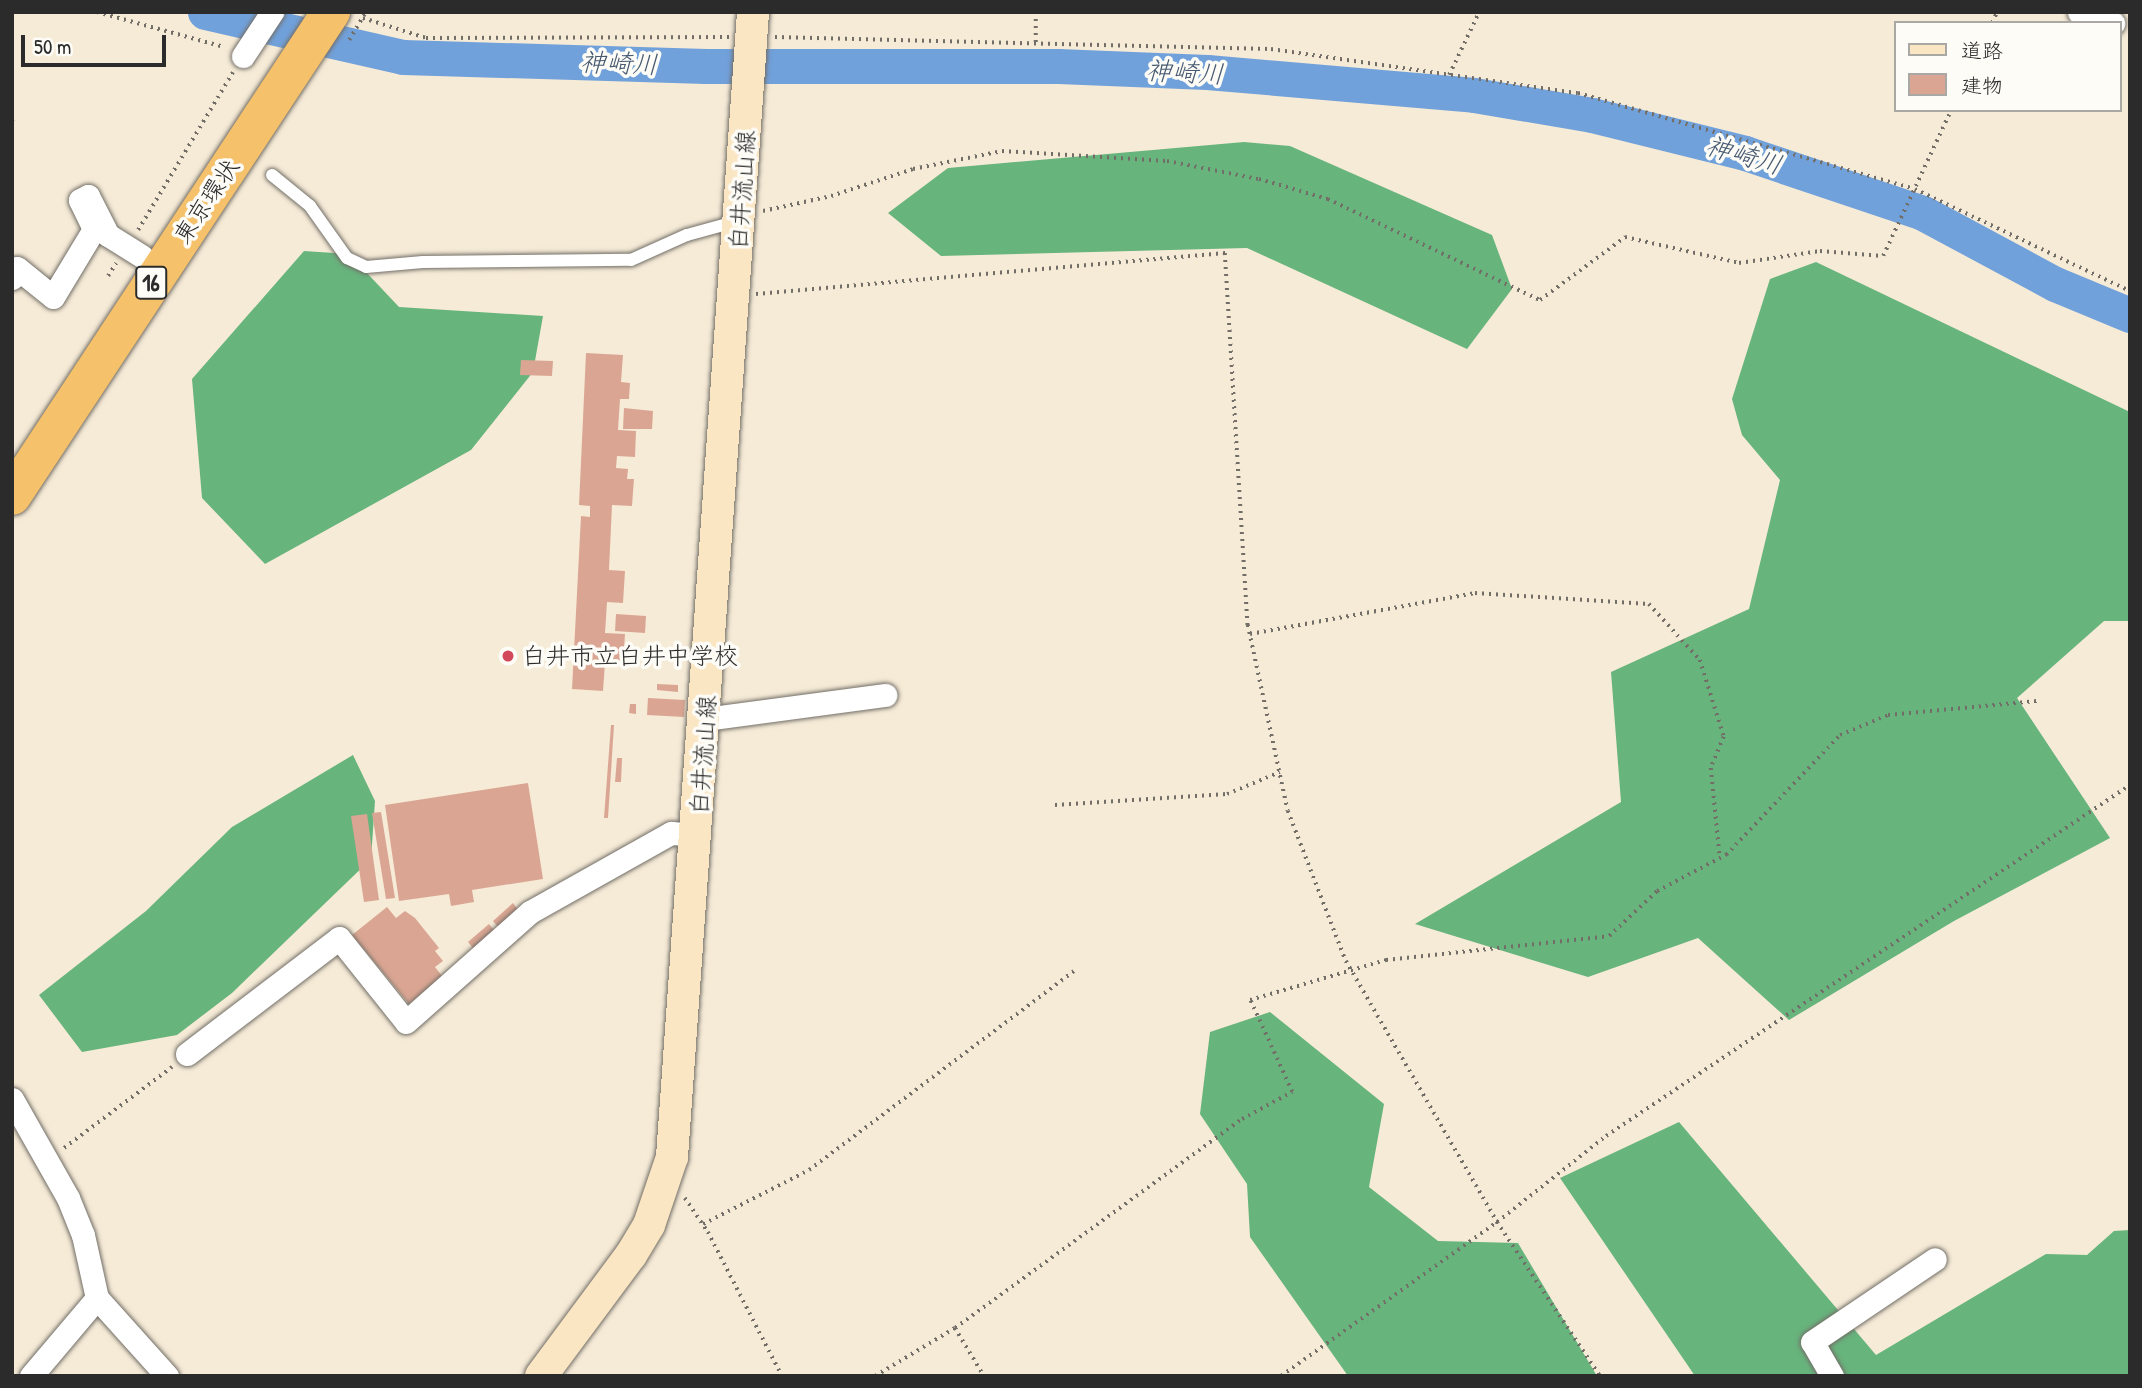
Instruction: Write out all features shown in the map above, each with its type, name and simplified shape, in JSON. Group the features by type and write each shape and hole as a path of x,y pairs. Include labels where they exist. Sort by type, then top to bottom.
{"highway":[{"name":"東京環状","path":"12,453 134,247 267,64 342,16"},
{"name":"東京環状","path":"12,496 267,64"}],"main road":[{"name":"白井流山線","path":"541,1376 631,1255 649,1225 668,1173 678,1120 753,24"}],"street":[{"path":"267,64 272,12"},
{"path":"2079,12 2107,21"},
{"path":"12,278 18,268 53,297 94,229 80,200 88,196 108,235 134,247"},
{"path":"705,719 885,695"},
{"path":"187,1054 339,938 405,1022 530,912 671,833 698,835"},
{"path":"12,1099 83,1235 97,1298 167,1376"},
{"path":"1832,1376 1812,1342 1936,1259"},
{"path":"30,1376 97,1298"}],"lane":[{"path":"272,175 310,206 346,258 366,267 423,261 631,260 687,235 741,218"}],"path":[{"path":"97,12 212,41 267,64 134,247 108,276"},
{"path":"1036,12 1036,43"},
{"path":"1450,75 1479,12"},
{"path":"342,16 426,38 753,24 1036,43 1271,49 1578,93 1914,189 2130,291"},
{"path":"741,218 831,196 912,169 1002,151 1167,162 1259,179 1328,199 1540,300 1625,237 1739,263 1820,251 1883,256 1950,112"},
{"path":"734,296 1225,253 1250,634 1288,811 1353,973 1497,1222 1600,1376"},
{"path":"1250,634 1475,593 1649,604 1700,660 1724,737 1710,768 1720,858"},
{"path":"875,1376 955,1328 1242,1119 1292,1092 1250,1000 1353,973 1386,960 1609,936 1657,891 1720,858 1840,736 1888,715 2037,701"},
{"path":"1055,805 1227,794 1280,772"},
{"path":"1281,1376 1497,1222 1606,1136 2130,785"},
{"path":"703,1224 809,1170 1074,971"},
{"path":"46,1160 94,1130 187,1054"},
{"path":"668,1173 703,1224 782,1376"},
{"path":"955,1328 984,1376"}],"green space":[{"path":"1244,142 1290,146 1492,235 1512,289 1467,349 1247,248 941,256 888,213 948,168"},
{"path":"304,251 349,254 399,307 543,316 533,372 471,450 265,564 202,498 192,379"},
{"path":"1816,262 2130,412 2130,621 2104,621 2017,698 2110,838 1954,921 1789,1020 1698,938 1588,977 1415,924 1621,802 1611,672 1749,609 1780,480 1742,435 1732,399 1770,279"},
{"path":"353,755 375,801 371,859 232,993 177,1035 82,1052 39,995 146,911 232,827"},
{"path":"1270,1012 1384,1104 1369,1187 1438,1241 1518,1243 1597,1376 1348,1376 1250,1237 1247,1184 1200,1114 1210,1032"},
{"path":"1679,1122 1876,1355 2046,1254 2087,1255 2114,1231 2130,1230 2130,1376 1695,1376 1560,1178"}],"building":[{"path":"586,353 623,355 621,382 630,383 629,399 620,399 618,430 636,431 635,457 617,456 616,468 628,469 627,479 634,479 632,506 612,505 609,570 625,571 623,603 607,602 605,633 625,634 623,664 605,663 603,691 572,689 581,516 590,517 590,506 579,505"},
{"path":"521,360 553,361 552,376 520,375"},
{"path":"624,408 653,411 652,429 623,429"},
{"path":"616,614 646,616 645,633 615,631"},
{"path":"657,684 678,685 678,692 657,690"},
{"path":"648,698 685,700 684,717 647,715"},
{"path":"630,704 636,704 636,714 629,713"},
{"path":"611,725 614,725 608,818 604,818"},
{"path":"617,758 622,758 621,782 615,782"},
{"path":"528,783 543,879 472,890 474,902 451,906 449,894 399,901 385,805"},
{"path":"381,812 395,898 386,899 372,813"},
{"path":"367,814 379,900 364,902 351,816"},
{"path":"513,903 518,910 498,927 493,921"},
{"path":"387,907 396,918 405,911 415,918 439,948 435,951 443,961 435,967 442,976 409,1004 352,935"},
{"path":"489,924 494,930 473,948 468,942"}],"waterway":[{"name":"神崎川","path":"205,12 403,57 706,66 1058,66 1207,72 1474,95 1592,115 1745,153 1923,213 2055,284 2130,315"}],"place":[{"name":"白井市立白井中学校","path":"508,656"}]}
